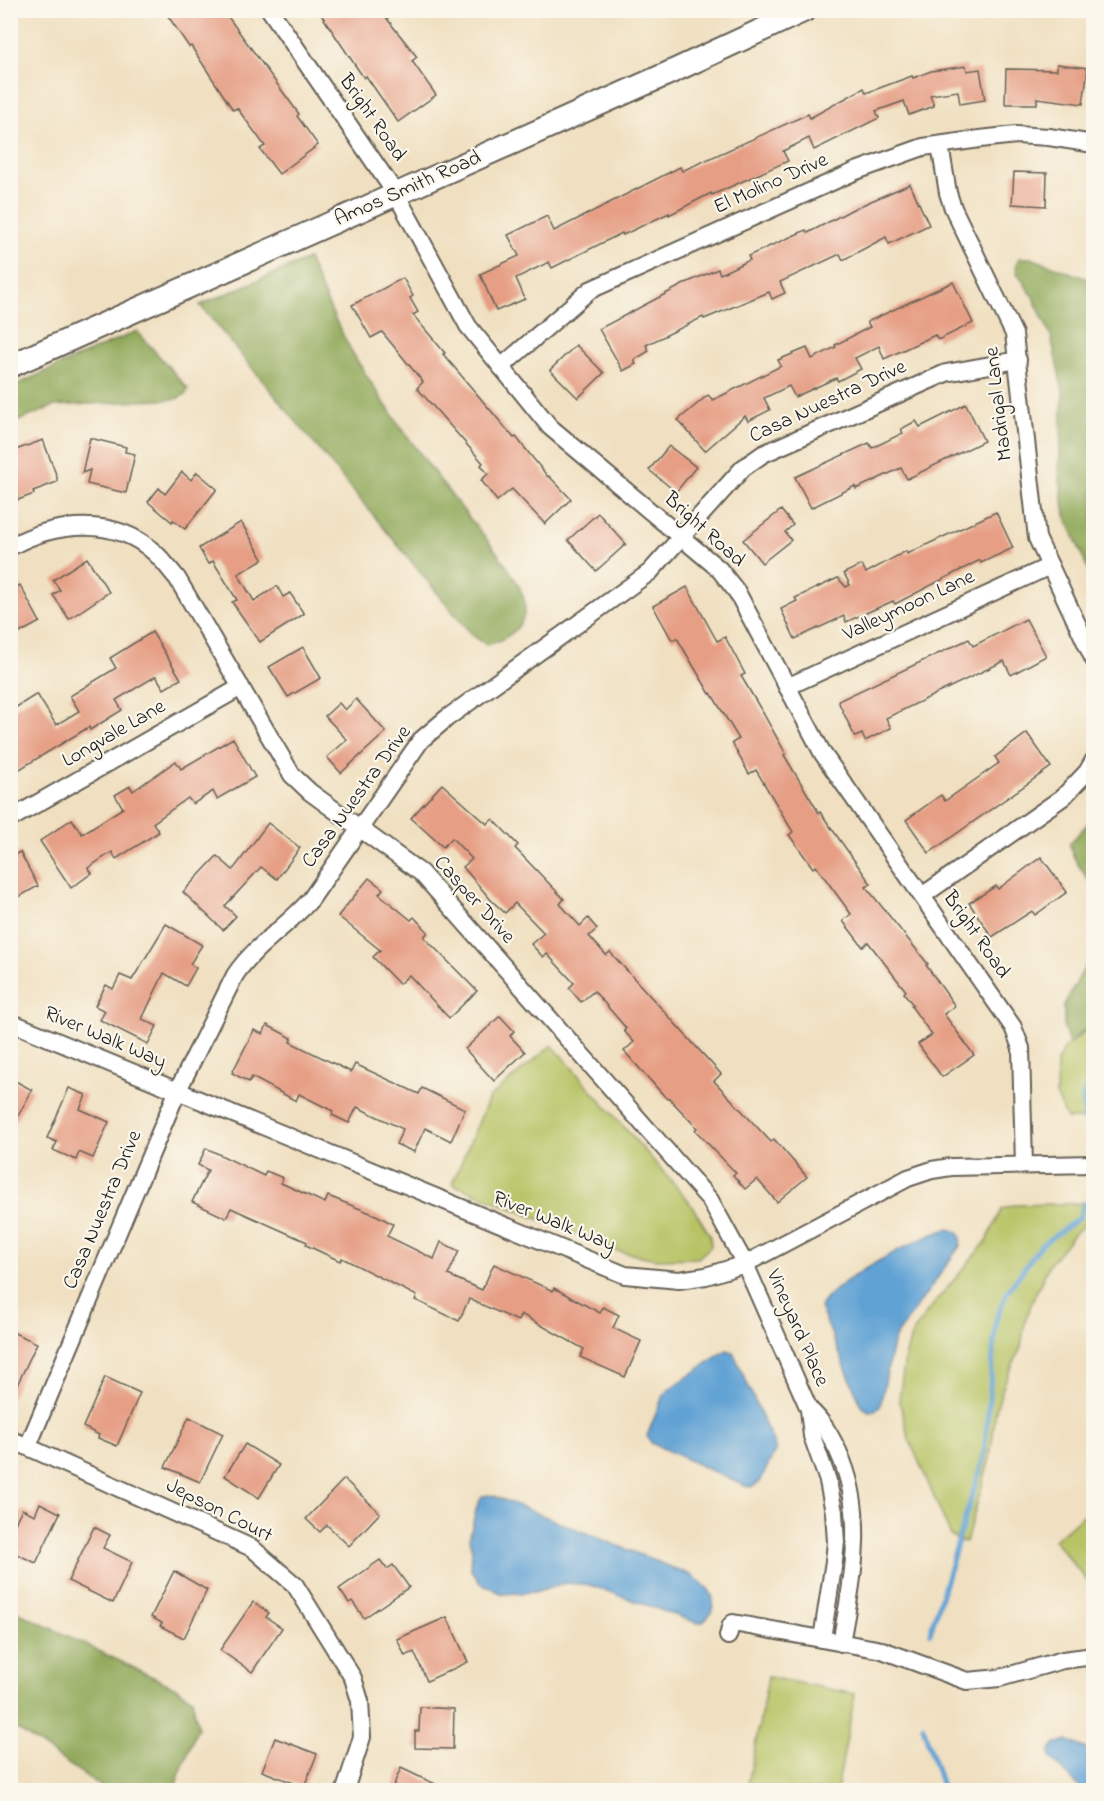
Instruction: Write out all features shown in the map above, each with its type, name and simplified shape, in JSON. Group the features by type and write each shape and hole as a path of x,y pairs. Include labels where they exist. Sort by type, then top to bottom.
{"street":[{"name":"Bright Road","path":"270,10 396,194 468,326 550,426 719,569 737,592 823,754 1013,1027 1021,1048 1024,1165"},
{"name":"Amos Smith Road","path":"10,366 669,73 805,10"},
{"name":"El Molino Drive","path":"501,367 590,290 855,171 899,154 940,145 1016,135 1094,144"},
{"name":"Madrigal Lane","path":"940,145 948,194 953,208 1014,334 1037,538 1094,660"},
{"name":"Casa Nuestra Drive","path":"28,1446 177,1092 235,975 247,959 298,915 421,740 447,718 650,572 742,468 763,454 946,372 1018,360"},
{"name":"Casper Drive","path":"10,547 64,527 98,527 126,534 154,552 177,578 292,775 310,792 421,873 710,1200 745,1264"},
{"name":"Valleymoon Lane","path":"787,687 1050,566"},
{"name":"Longvale Lane","path":"10,819 241,687"},
{"path":"922,896 1063,798 1088,772 1094,760"},
{"name":"River Walk Way","path":"10,1022 625,1275 679,1280 706,1276 745,1264 908,1178 932,1170 951,1167 1094,1164"},
{"name":"Vineyard Place","path":"745,1264 809,1409 810,1430 828,1481 836,1526 834,1561 822,1639"},
{"name":"Vineyard Place","path":"809,1409 821,1421 836,1446 854,1498 856,1549 841,1643"},
{"name":"Jepson Court","path":"10,1439 252,1548 295,1585 353,1678 360,1701 362,1737 345,1791"},
{"path":"728,1636 731,1625 736,1623 822,1639 891,1653 967,1681 983,1681 1063,1659 1094,1656"}],"green space":[{"path":"1019,258 1031,258 1093,281 1093,581 1065,515 1059,473 1063,392 1051,336 1032,295 1017,273 1016,264"},
{"path":"308,259 340,330 375,389 519,586 524,598 524,615 517,628 506,637 486,645 471,634 200,305"},
{"path":"137,331 188,389 186,394 176,399 54,406 11,424 11,387"},
{"path":"1093,818 1093,887 1075,860 1070,843"},
{"path":"1093,955 1093,1022 1069,1044 1064,1029 1064,1005"},
{"path":"1093,1022 1093,1119 1067,1119 1056,1095 1057,1061 1066,1046 1079,1037"},
{"path":"552,1045 688,1200 710,1235 711,1246 698,1258 656,1259 617,1251 452,1184 489,1098"},
{"path":"1093,1203 1093,1217 1074,1234 1049,1265 1034,1297 1025,1321 1021,1347 1004,1384 996,1410 990,1458 966,1542 958,1540 951,1536 909,1439 899,1399 911,1336 927,1312 986,1242 1002,1209 1014,1205"},
{"path":"1093,1507 1093,1588 1054,1540"},
{"path":"11,1609 176,1688 192,1699 198,1727 174,1789 105,1789 11,1725"},
{"path":"768,1677 855,1694 837,1790 747,1790"}],"water":[{"path":"948,1229 958,1232 961,1237 960,1246 893,1343 880,1407 872,1412 863,1408 820,1307 841,1285 878,1261"},
{"path":"728,1350 736,1358 776,1449 760,1482 752,1487 745,1486 651,1443 647,1436 667,1391"},
{"path":"487,1495 693,1576 706,1586 713,1598 712,1610 708,1618 697,1623 590,1585 566,1583 534,1592 503,1594 480,1583 471,1570 472,1550 469,1539 477,1506 482,1497"},
{"path":"1067,1740 1093,1752 1093,1790 1082,1790 1051,1758 1050,1751 1056,1744"}],"building":[{"path":"164,10 223,10 299,114 297,116 318,145 279,174 260,149 265,146 237,108 233,110"},
{"path":"318,10 380,10 417,57 412,61 436,95 398,122 366,76 364,78"},
{"path":"1057,64 1088,68 1083,104 1037,98 1037,104 1005,104 1006,69 1057,70"},
{"path":"966,66 967,71 980,69 985,100 960,104 958,91 930,95 934,106 909,115 904,101 876,111 879,118 814,150 809,138 783,151 788,161 712,195 711,193 623,235 622,233 552,268 549,262 516,278 525,299 496,311 480,274 519,256 508,235 547,216 554,231 680,167 682,171 808,114 810,118 864,88 866,93 912,76 913,78 931,71"},
{"path":"1014,172 1047,173 1046,206 1012,204"},
{"path":"910,184 929,225 889,244 886,237 843,260 840,254 780,282 785,293 772,299 769,292 704,319 703,317 646,345 649,351 634,360 636,364 623,371 599,329 688,282 718,269 720,274 750,260 748,256 806,230 808,233 853,209"},
{"path":"403,278 413,296 410,298 418,312 413,315 514,438 516,437 548,477 571,499 545,524 512,489 497,501 481,480 488,474 481,465 483,463 417,388 423,382 382,332 371,338 352,305"},
{"path":"953,282 973,323 938,340 935,335 884,359 879,346 855,358 861,369 838,381 836,378 795,397 789,386 764,398 770,410 748,421 745,416 705,451 678,420 708,395 713,400 781,366 778,360 807,348 812,359 870,327 867,322"},
{"path":"576,345 604,373 578,398 550,370"},
{"path":"966,404 984,441 907,479 901,468 856,489 855,486 811,508 795,477 869,443 872,448 903,433 901,429 916,421 920,427"},
{"path":"90,438 126,447 125,452 135,454 126,493 87,484 90,470 82,473"},
{"path":"43,440 57,482 33,491 34,494 18,500 10,479 10,452"},
{"path":"669,446 696,467 676,492 649,470"},
{"path":"182,472 191,480 197,472 217,489 185,529 173,520 172,522 148,502 159,488 165,494"},
{"path":"781,510 793,525 785,532 791,540 762,563 743,540"},
{"path":"996,512 1013,548 981,563 980,560 895,604 893,601 846,622 844,616 795,639 781,609 797,601 795,598 838,578 846,587 850,585 844,573 862,565 866,573 906,551 907,554"},
{"path":"598,513 626,544 596,571 568,540"},
{"path":"241,522 263,559 238,574 254,601 277,586 283,597 290,593 304,614 260,642 232,602 237,600 213,561 208,564 199,548"},
{"path":"87,558 109,592 69,619 53,595 60,590 53,580"},
{"path":"20,585 40,622 10,638 10,591"},
{"path":"687,587 717,641 725,637 745,674 741,676 786,754 784,755 819,813 871,884 866,887 928,964 926,965 955,1006 944,1014 974,1055 942,1077 918,1044 932,1035 911,1006 913,1005 904,993 906,991 868,942 863,947 843,921 851,914 816,866 813,868 789,835 793,832 756,770 749,774 732,743 739,739 677,638 672,640 653,606"},
{"path":"1026,619 1046,656 1011,675 1004,661 886,718 891,728 865,741 862,734 855,737 838,701 969,639 973,646"},
{"path":"152,632 181,679 164,689 156,676 116,700 122,710 90,730 89,727 10,775 10,711 37,694 56,725 79,711 70,696 116,668 110,658"},
{"path":"303,647 321,678 288,697 269,667"},
{"path":"356,699 386,732 341,773 327,757 347,740 325,716 339,703 345,710"},
{"path":"1027,733 1051,767 929,853 906,820 941,795 945,801 999,763 995,757"},
{"path":"233,738 255,777 217,799 213,791 193,804 188,798 153,823 159,832 116,859 112,852 88,868 92,873 71,888 40,841 72,819 82,834 123,808 115,795 130,786 133,791 176,761 181,769"},
{"path":"442,784 487,824 493,819 518,845 515,848 564,899 560,904 580,926 588,918 597,929 589,936 606,955 610,952 721,1074 714,1081 771,1142 774,1139 807,1177 777,1202 757,1179 745,1189 733,1175 736,1173 695,1130 697,1128 669,1098 667,1099 624,1051 634,1042 624,1031 626,1028 594,991 581,1002 569,988 574,983 547,954 543,957 531,944 544,933 515,903 505,913 491,900 463,867 472,859 452,838 443,847 411,818"},
{"path":"268,823 300,848 277,879 261,867 225,906 236,916 223,930 183,892 217,856 233,870"},
{"path":"20,852 38,886 10,902 10,857"},
{"path":"1041,857 1067,892 1035,915 1032,911 992,937 969,903 996,886 998,889"},
{"path":"369,878 383,889 379,894 411,920 414,917 428,932 424,937 477,991 449,1018 409,975 399,984 373,957 380,950 338,916"},
{"path":"166,924 202,945 190,964 196,968 186,986 164,973 142,1019 157,1026 148,1044 100,1020 105,1011 95,1006 106,985 113,989 120,975 132,980"},
{"path":"500,1016 514,1031 510,1036 525,1052 494,1081 465,1049"},
{"path":"267,1025 292,1038 290,1042 351,1072 355,1064 419,1094 422,1088 465,1109 451,1141 425,1128 414,1152 396,1144 403,1129 357,1107 349,1123 332,1115 333,1111 299,1094 296,1101 252,1077 249,1082 232,1073 254,1030 263,1034"},
{"path":"10,1078 32,1090 10,1131"},
{"path":"69,1088 86,1095 80,1109 109,1122 93,1158 79,1152 76,1160 53,1150 57,1142 47,1138"},
{"path":"206,1148 264,1176 266,1171 283,1178 281,1183 325,1203 328,1196 378,1216 393,1224 387,1236 434,1259 441,1242 459,1251 448,1275 482,1290 494,1264 553,1291 554,1288 600,1313 603,1307 619,1315 613,1328 641,1341 625,1377 580,1357 584,1349 521,1314 518,1321 469,1299 459,1321 415,1300 417,1296 342,1258 340,1261 306,1245 307,1242 231,1208 226,1218 192,1202 208,1170 198,1165"},
{"path":"10,1331 37,1343 10,1400"},
{"path":"105,1377 140,1393 117,1446 98,1438 99,1435 83,1427"},
{"path":"189,1417 223,1434 200,1482 165,1467"},
{"path":"245,1444 279,1465 259,1498 225,1476"},
{"path":"344,1479 380,1513 349,1546 327,1525 320,1532 306,1519"},
{"path":"40,1503 60,1513 36,1563 10,1551 10,1533 22,1509 35,1515"},
{"path":"94,1527 110,1535 103,1548 132,1562 113,1603 68,1581"},
{"path":"380,1560 387,1569 393,1565 409,1587 364,1618 352,1601 349,1603 339,1589"},
{"path":"174,1571 207,1590 184,1638 160,1626 162,1623 151,1617"},
{"path":"253,1602 269,1613 266,1617 282,1628 252,1672 220,1650"},
{"path":"447,1617 468,1662 427,1681 414,1652 405,1656 397,1639"},
{"path":"420,1707 454,1709 453,1749 415,1748 415,1731 419,1731"},
{"path":"275,1738 317,1754 304,1787 262,1771"},
{"path":"401,1768 422,1778 451,1791 391,1791"}],"waterway":[{"path":"1085,1120 1083,1098 1094,1064"},
{"path":"930,1633 984,1456 996,1320 1006,1294 1040,1246 1079,1218 1084,1203"},
{"path":"923,1726 943,1790"}]}
